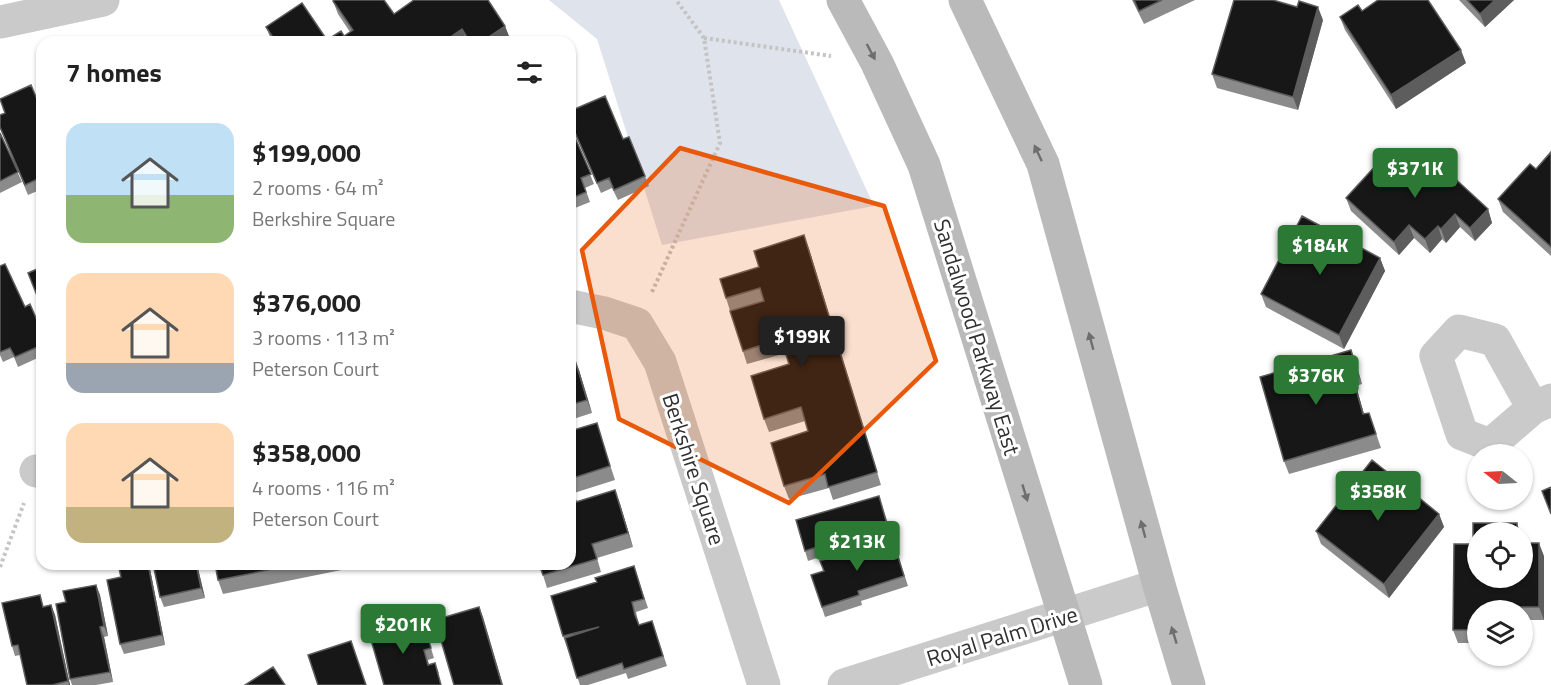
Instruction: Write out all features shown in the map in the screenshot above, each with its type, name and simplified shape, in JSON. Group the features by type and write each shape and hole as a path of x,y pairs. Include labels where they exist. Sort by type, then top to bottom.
{"main road":[{"name":"Sandalwood Parkway East","path":"843,0 877,63 924,165 1086,685"},
{"path":"965,0 1042,164 1189,685"}],"street":[{"path":"0,22 103,0"},
{"name":"Berkshire Square","path":"576,307 604,313 637,324 660,362 764,685"},
{"name":"Royal Palm Drive","path":"844,685 1064,618 1159,585"}],"path":[{"path":"653,300 652,290 720,143 704,38 676,0"},
{"path":"704,38 877,63"},
{"path":"0,567 36,478"}],"highlighted area":[{"path":"680,148 884,206 936,361 789,503 619,419 582,250"}],"shaded area":[{"path":"549,0 779,0 874,206 662,245 597,39"}],"building":[{"path":"384,0 394,14 414,0 488,0 505,26 490,36 466,36 462,29 452,36 344,36 353,30 333,1"},
{"path":"1134,0 1162,0 1139,11"},
{"path":"1234,0 1273,0 1297,7 1299,1 1318,7 1293,97 1212,74"},
{"path":"1378,0 1428,0 1461,50 1391,95 1340,17 1358,5 1362,11"},
{"path":"1467,0 1495,0 1480,14"},
{"path":"302,3 324,36 272,36 266,27"},
{"path":"341,31 344,36 333,36"},
{"path":"31,85 36,97 36,180 25,185 0,127 0,115 5,113 0,99"},
{"path":"605,96 623,139 629,137 645,176 614,190 609,178 597,183 576,135 576,108"},
{"path":"0,133 18,172 0,181"},
{"path":"576,140 591,174 581,178 586,192 576,196"},
{"path":"1424,150 1488,209 1470,228 1455,214 1441,229 1438,226 1425,239 1409,225 1394,242 1346,198 1378,163 1396,180"},
{"path":"1551,152 1551,247 1498,199 1530,164 1536,169"},
{"path":"1302,216 1380,258 1339,335 1261,294"},
{"path":"804,235 877,472 828,487 825,474 784,486 771,443 808,431 801,407 764,419 751,376 789,364 781,339 743,351 730,311 764,301 760,288 726,298 720,279 759,267 754,251"},
{"path":"5,264 25,307 30,304 36,318 36,348 15,357 10,348 0,352 0,266"},
{"path":"36,270 36,293 28,273"},
{"path":"1351,350 1357,371 1351,372 1363,414 1369,413 1376,434 1284,461 1260,377"},
{"path":"576,364 587,400 576,403"},
{"path":"597,423 610,466 576,477 576,429"},
{"path":"1372,460 1439,514 1384,584 1316,531"},
{"path":"1551,487 1551,514 1542,491"},
{"path":"615,490 628,533 592,544 597,559 576,565 576,502"},
{"path":"879,496 890,535 826,554 823,545 805,551 796,520"},
{"path":"892,537 904,576 858,591 859,595 822,607 811,575 824,571 820,561"},
{"path":"1533,543 1539,543 1539,607 1533,607 1533,600 1467,600 1467,630 1453,630 1454,544 1467,544 1467,588 1533,588"},
{"path":"634,566 644,599 632,602 635,615 639,625 652,621 663,656 624,669 622,663 577,678 565,638 599,627 563,636 551,596 597,582 595,578"},
{"path":"119,570 149,570 162,635 120,644 107,580 121,577"},
{"path":"154,570 197,570 201,588 160,597"},
{"path":"216,570 268,570 218,580"},
{"path":"541,570 560,570 543,575"},
{"path":"96,585 104,626 100,627 110,672 70,679 56,604 66,602 63,591"},
{"path":"40,595 43,607 51,605 68,681 52,685 27,685 18,645 12,646 2,603"},
{"path":"479,607 502,685 454,685 435,620"},
{"path":"394,618 398,633 424,625 431,648 424,650 428,665 435,663 441,685 384,685 367,626"},
{"path":"351,641 366,685 318,685 308,655"},
{"path":"273,667 285,685 245,685"}]}
